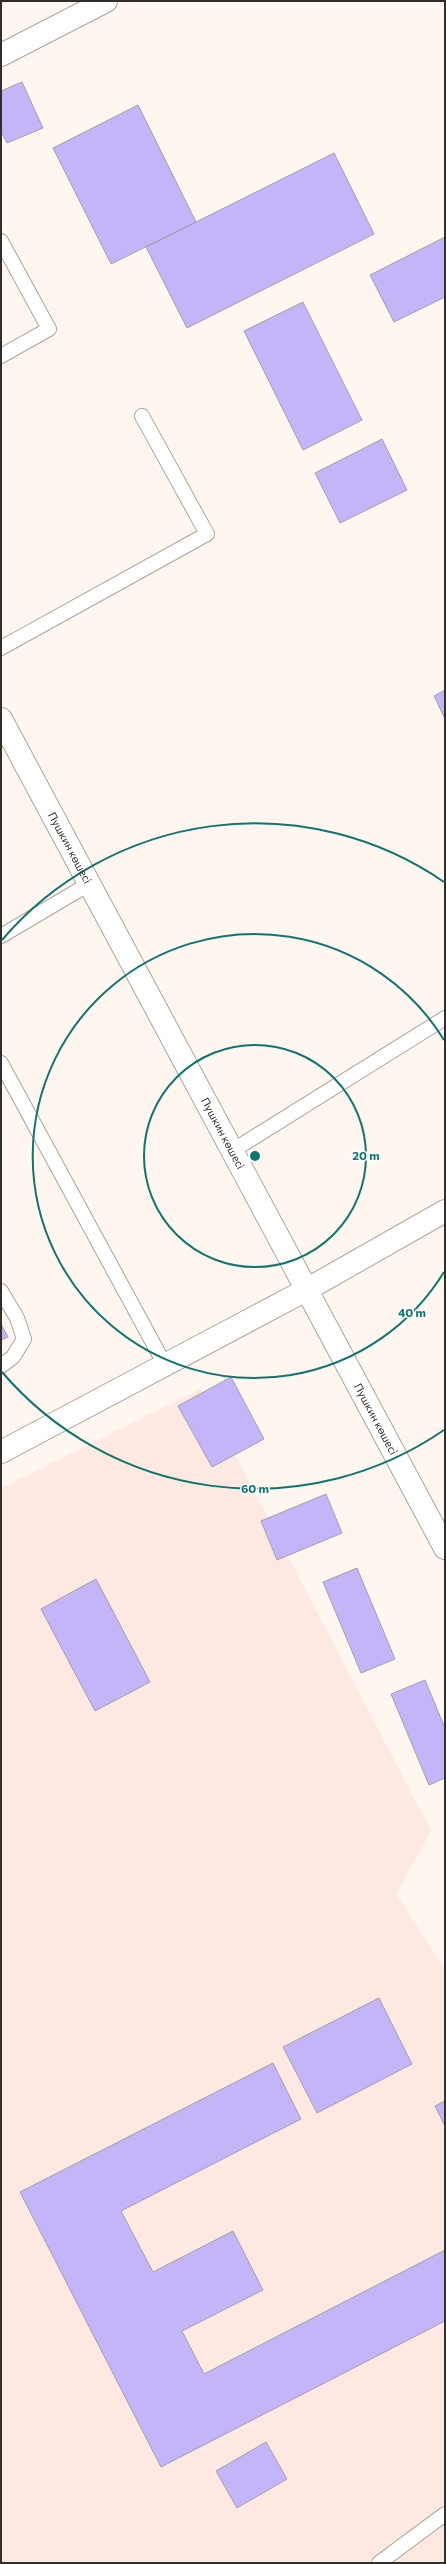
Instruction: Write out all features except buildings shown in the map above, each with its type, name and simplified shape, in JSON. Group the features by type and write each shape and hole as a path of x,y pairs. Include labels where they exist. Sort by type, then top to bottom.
{"main road":[{"path":"1,55 106,1"},
{"name":"Пушкин көшесі","path":"1,719 445,1548"},
{"path":"1,1452 306,1290 445,1211"}],"lane":[{"path":"1,241 49,329 1,356"},
{"path":"1,648 207,534 142,416"},
{"path":"1,936 90,884"},
{"path":"232,1151 445,1018"},
{"path":"1,1063 165,1365"},
{"path":"1,1291 17,1318 24,1339 13,1357 1,1366"},
{"path":"379,2563 445,2514"}],"shaded area":[{"path":"201,1389 431,1831 396,1894 445,1969 445,2563 1,2563 1,1489"}]}
